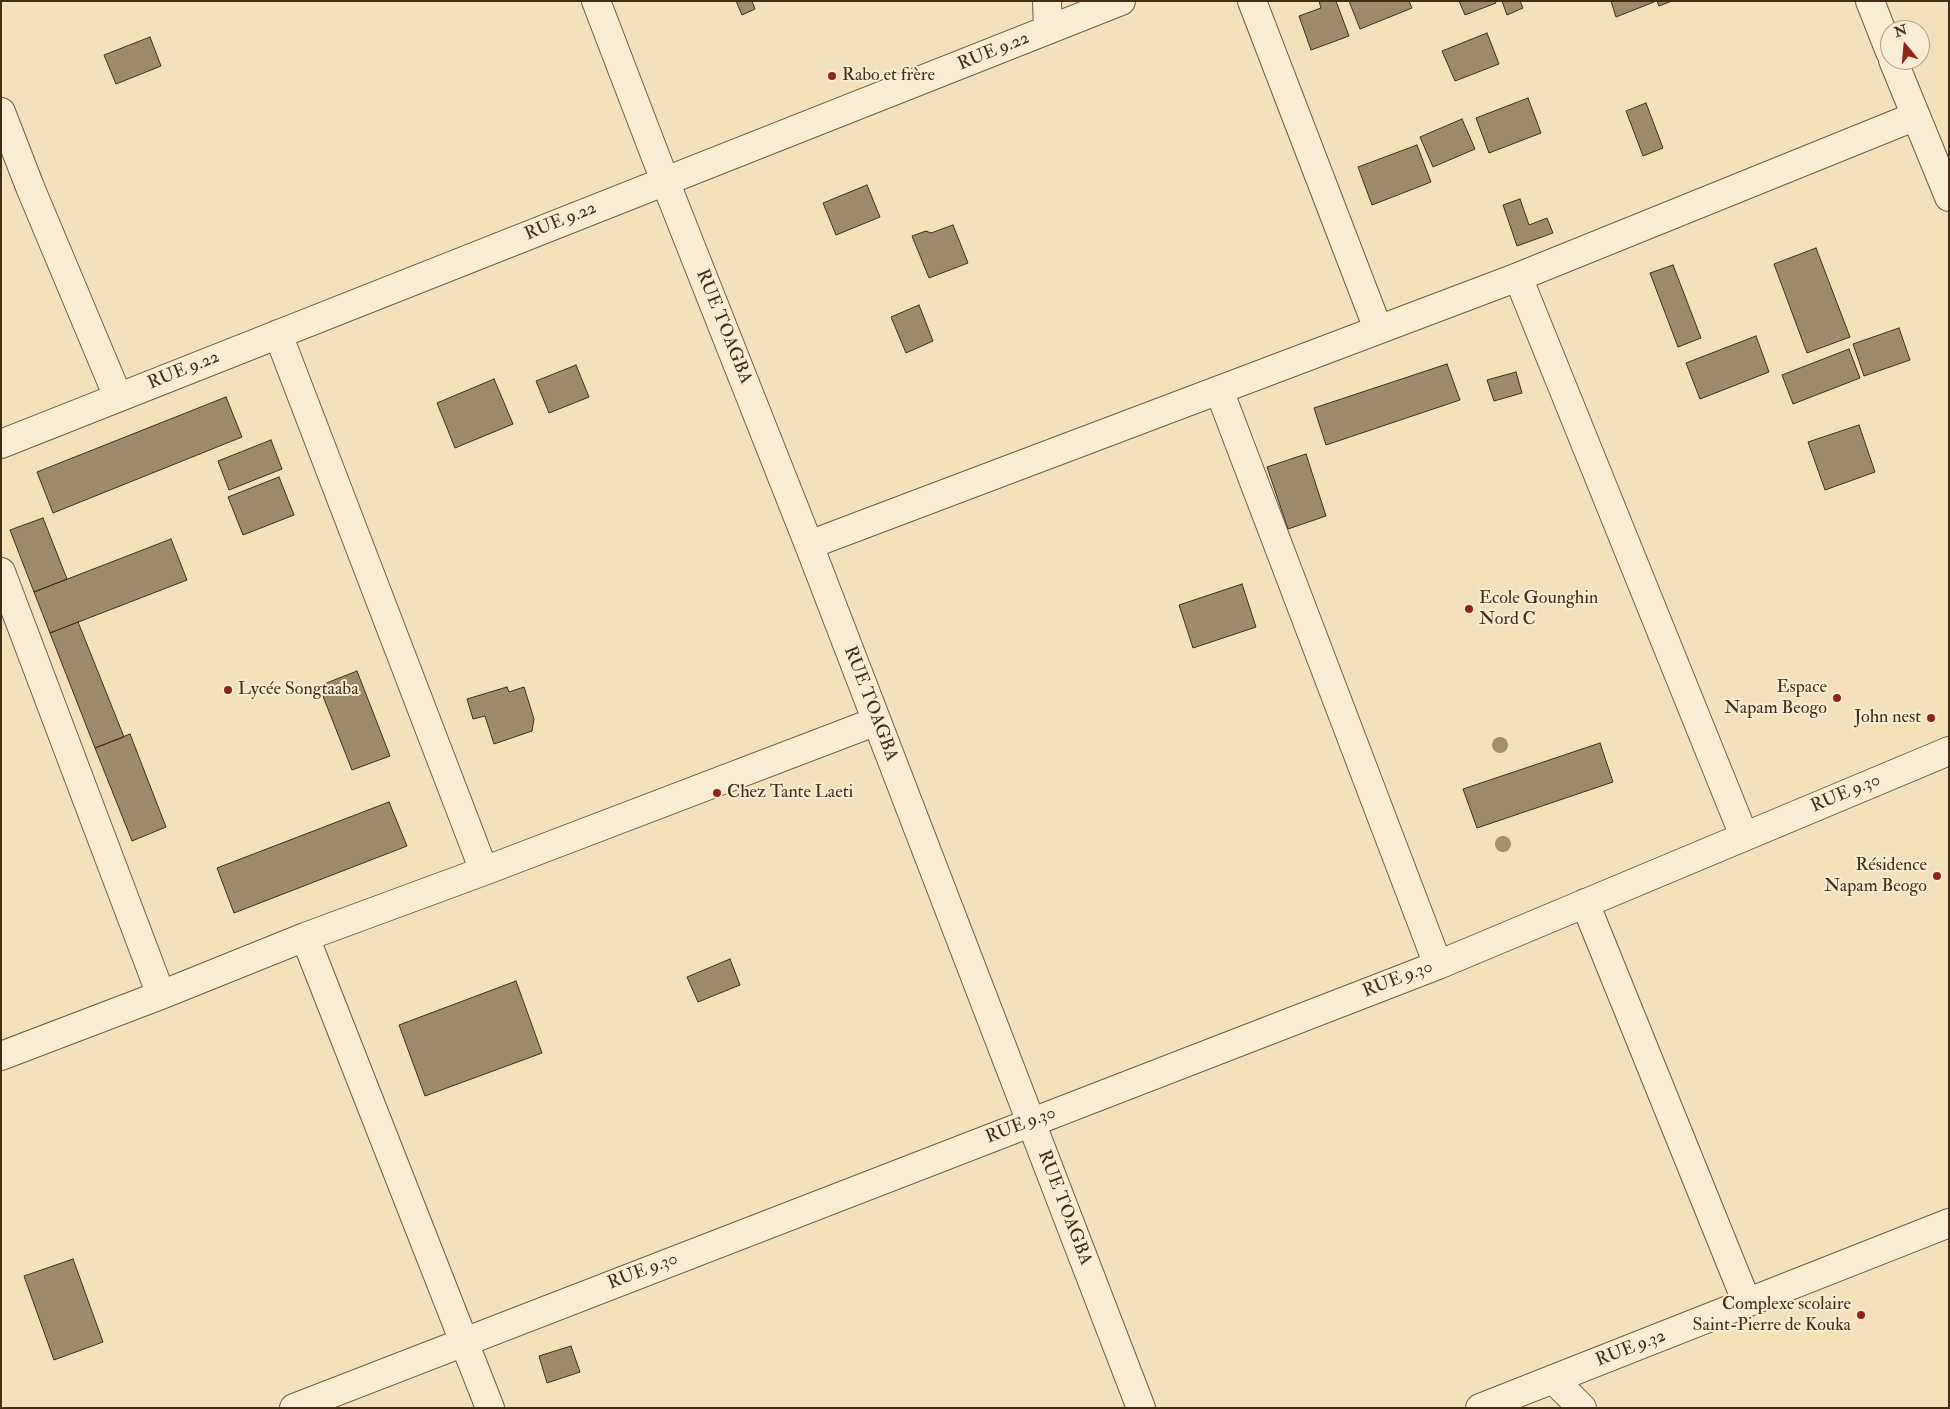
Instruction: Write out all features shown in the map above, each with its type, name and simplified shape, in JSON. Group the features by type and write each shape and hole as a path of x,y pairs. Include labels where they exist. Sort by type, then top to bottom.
{"street":[{"name":"RUE TOAGBA","path":"596,1 809,545 1141,1408"},
{"path":"1047,1 1048,30"},
{"name":"RUE 9.22","path":"1,444 1121,1"},
{"path":"1252,1 1378,329"},
{"path":"1870,1 1880,26"},
{"path":"1897,70 1949,197"},
{"path":"1,112 30,187 118,397"},
{"path":"809,545 1518,277 1916,116"},
{"path":"1518,277 1744,836"},
{"path":"278,334 484,871"},
{"path":"1218,390 1438,964"},
{"path":"1,572 161,995"},
{"path":"1,1056 161,995 305,937 877,721"},
{"name":"RUE 9.30","path":"294,1408 1438,964 1949,751"},
{"path":"1585,903 1747,1303"},
{"path":"305,937 490,1408"},
{"name":"RUE 9.32","path":"1480,1408 1949,1223"},
{"path":"1553,1379 1582,1408"}],"building":[{"path":"736,1 752,1 755,9 742,15"},
{"path":"1319,1 1336,1 1349,36 1311,50 1299,16 1321,8"},
{"path":"1349,1 1409,1 1412,8 1360,29"},
{"path":"1459,1 1495,1 1496,3 1465,15"},
{"path":"1502,1 1520,1 1523,8 1507,15"},
{"path":"1611,1 1654,1 1654,2 1616,17"},
{"path":"1657,1 1672,1 1659,6"},
{"path":"1487,33 1499,64 1455,81 1442,51"},
{"path":"150,37 161,66 116,84 104,55"},
{"path":"1528,98 1541,133 1489,153 1476,118"},
{"path":"1646,103 1663,148 1643,156 1626,111"},
{"path":"1462,119 1475,149 1433,167 1420,137"},
{"path":"1417,145 1431,182 1372,205 1358,167"},
{"path":"867,185 880,217 836,235 823,203"},
{"path":"1520,199 1529,225 1547,218 1553,233 1517,246 1503,205"},
{"path":"953,225 968,263 929,278 912,236 926,231 931,233"},
{"path":"1816,248 1850,337 1807,353 1774,264"},
{"path":"1673,265 1701,338 1678,347 1650,273"},
{"path":"919,305 933,341 906,353 891,317"},
{"path":"1899,328 1910,360 1864,376 1853,344"},
{"path":"1756,336 1769,372 1700,399 1686,363"},
{"path":"1849,349 1860,378 1793,404 1782,375"},
{"path":"1447,364 1460,400 1326,445 1314,408"},
{"path":"576,365 589,397 549,413 536,381"},
{"path":"1516,372 1522,393 1494,401 1487,380"},
{"path":"494,379 513,424 455,448 437,403"},
{"path":"226,397 242,437 53,513 37,472"},
{"path":"1859,425 1875,472 1825,490 1808,442"},
{"path":"271,440 282,469 229,490 218,461"},
{"path":"1306,454 1326,516 1288,529 1267,467"},
{"path":"279,477 294,515 243,535 228,497"},
{"path":"43,518 67,579 34,592 10,530"},
{"path":"171,539 187,580 50,633 34,592"},
{"path":"1242,584 1256,627 1193,648 1179,605"},
{"path":"78,622 124,737 95,748 50,633"},
{"path":"357,671 390,756 352,770 319,686"},
{"path":"507,687 509,692 524,687 534,719 532,731 494,744 485,716 473,719 467,699"},
{"path":"130,734 166,827 132,841 95,748"},
{"path":"1600,743 1613,782 1477,828 1463,789"},
{"path":"389,802 407,846 234,913 217,868"},
{"path":"730,959 740,985 698,1002 687,977"},
{"path":"516,981 542,1053 425,1096 399,1025"},
{"path":"73,1259 103,1342 54,1360 24,1276"},
{"path":"571,1346 580,1372 547,1383 539,1356"}],"place":[{"name":"Rabo et frère","path":"832,76"},
{"name":"Ecole Gounghin Nord C","path":"1469,609"},
{"name":"Lycée Songtaaba","path":"228,690"},
{"name":"Espace Napam Beogo","path":"1837,698"},
{"name":"John nest","path":"1931,718"},
{"name":"Chez Tante Laeti","path":"717,793"},
{"name":"Résidence Napam Beogo","path":"1937,876"},
{"name":"Complexe scolaire Saint-Pierre de Kouka","path":"1861,1315"}]}
